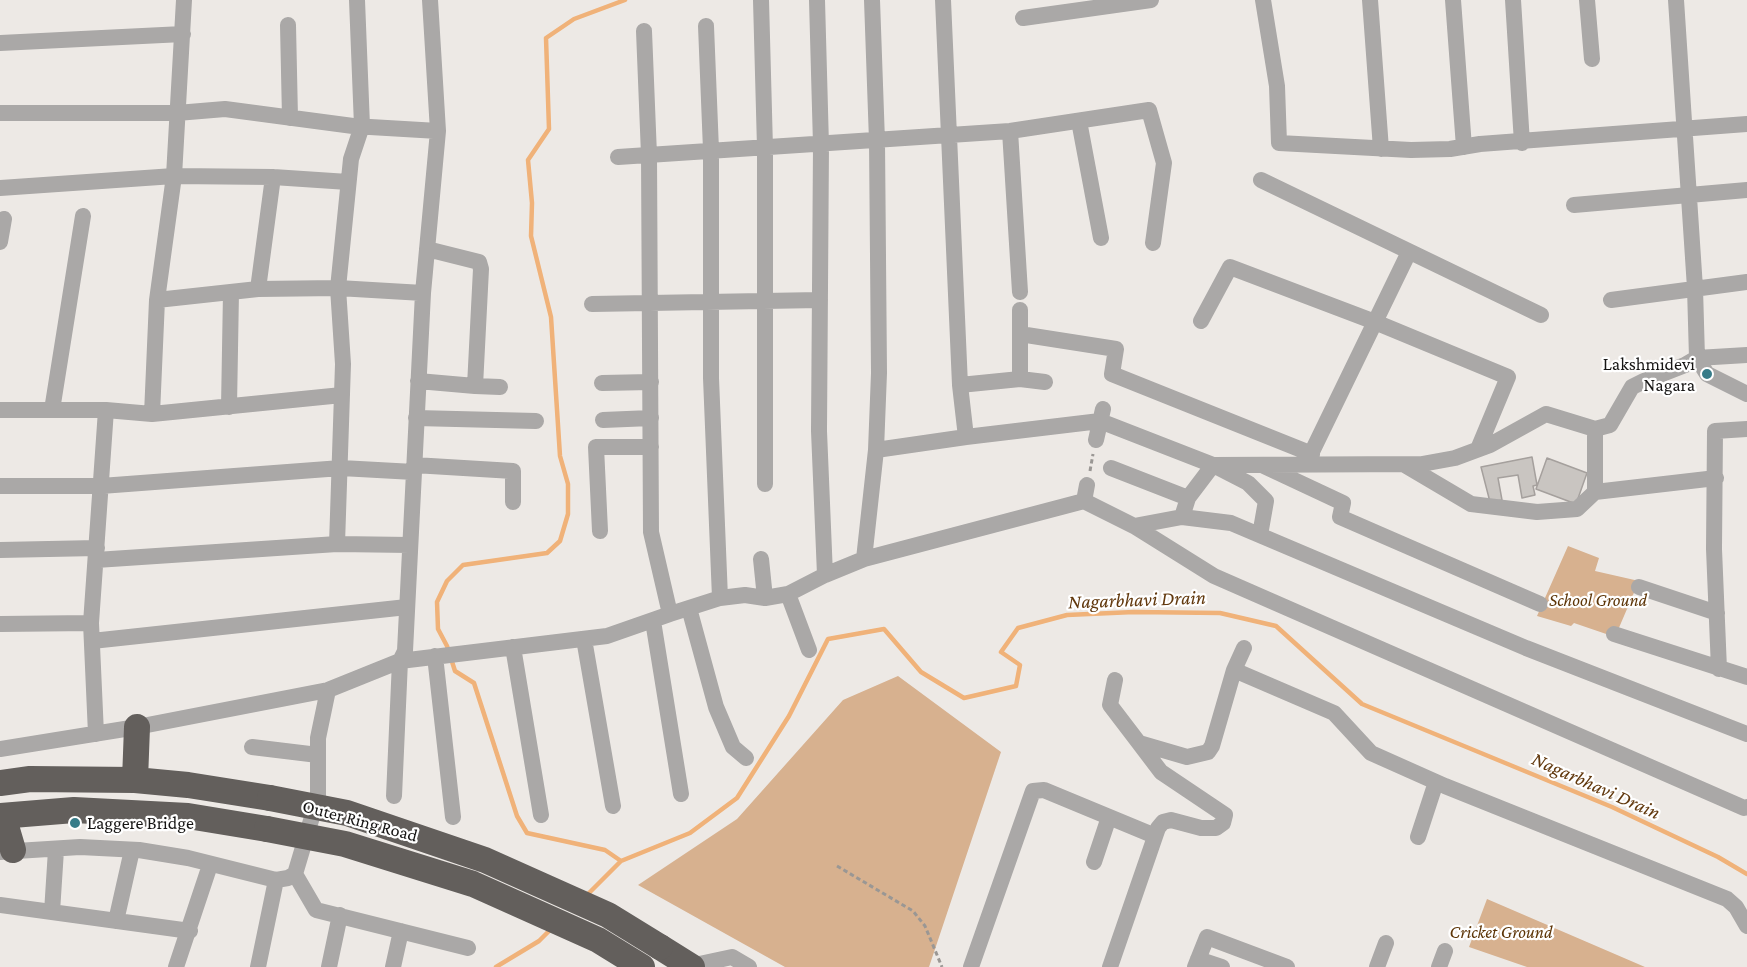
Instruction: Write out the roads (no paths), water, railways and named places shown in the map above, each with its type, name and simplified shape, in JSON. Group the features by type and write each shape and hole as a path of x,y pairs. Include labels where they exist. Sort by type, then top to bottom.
{"highway":[{"path":"135,780 137,727"},
{"name":"Outer Ring Road","path":"0,783 30,779 135,780 188,785 347,813 485,860 608,915 691,966"},
{"name":"Outer Ring Road","path":"1,816 74,810 188,816 345,844 473,885 598,940 642,967"},
{"path":"1,816 7,851"}],"street":[{"path":"152,414 157,300 174,176 184,0"},
{"path":"337,544 342,395 338,288 351,159 362,126 357,0"},
{"path":"394,796 400,661 405,651 423,293 438,131 430,0"},
{"path":"761,0 765,148 765,484"},
{"path":"817,0 821,146 819,431 825,575"},
{"path":"864,559 876,450 879,330 877,141 872,0"},
{"path":"943,0 960,385 966,436"},
{"path":"1023,18 1150,0"},
{"path":"1263,0 1277,86 1279,143 1431,150 1684,131 1747,124"},
{"path":"1370,0 1381,149"},
{"path":"1453,0 1464,147"},
{"path":"1513,0 1522,143"},
{"path":"1587,0 1592,59"},
{"path":"1676,0 1695,288 1697,358 1707,374 1747,393"},
{"path":"288,26 290,118"},
{"path":"705,26 711,150 710,300 720,598"},
{"path":"644,31 649,155 651,532 670,614"},
{"path":"0,43 183,34"},
{"path":"0,113 177,113 225,110 362,126 438,131"},
{"path":"618,157 711,150 821,146 1010,131 1149,111 1164,163 1153,243"},
{"path":"1079,121 1101,238"},
{"path":"1010,131 1020,292"},
{"path":"0,188 174,176 273,177 348,182"},
{"path":"258,290 273,177"},
{"path":"1261,180 1540,315"},
{"path":"1574,205 1688,193 1747,190"},
{"path":"52,410 83,216"},
{"path":"0,242 4,219"},
{"path":"427,249 479,262 481,269 475,386"},
{"path":"1309,458 1409,252"},
{"path":"1201,321 1230,267 1375,322 1508,377 1479,449"},
{"path":"1611,300 1747,282"},
{"path":"157,300 258,290 338,288 423,293"},
{"path":"229,407 231,292"},
{"path":"591,304 710,300 820,300"},
{"path":"1020,310 1020,379"},
{"path":"1020,334 1116,349 1112,374 1309,458"},
{"path":"1214,465 1261,464 1309,458 1422,464 1455,458 1479,449 1546,414 1595,429 1610,425 1632,387 1697,358 1747,355"},
{"path":"960,385 1020,379 1045,382"},
{"path":"418,381 500,387"},
{"path":"602,383 651,382"},
{"path":"0,410 106,410 152,414 342,395"},
{"path":"96,734 92,623 106,410"},
{"path":"876,450 1101,415 1214,465 1248,483 1266,501 1260,535"},
{"path":"1096,440 1101,415"},
{"path":"417,418 536,421"},
{"path":"603,420 651,418"},
{"path":"1595,429 1595,492"},
{"path":"1719,669 1714,549 1715,431 1747,429"},
{"path":"600,531 596,447 651,447"},
{"path":"1261,464 1343,502 1340,517 1540,604"},
{"path":"1402,464 1471,504 1537,512 1577,509 1595,492 1716,478"},
{"path":"1182,517 1188,498 1214,465"},
{"path":"0,486 101,486 341,468 513,471 513,502"},
{"path":"1111,468 1188,498"},
{"path":"0,749 137,727 328,690 400,661 607,636 720,598 746,596 765,598 788,594 864,559 1086,493 1214,576 1733,803 1747,807"},
{"path":"1134,526 1182,517 1231,523 1526,648 1747,734"},
{"path":"0,550 96,554 337,544 410,545"},
{"path":"761,559 765,598"},
{"path":"1639,587 1717,613"},
{"path":"788,594 809,650"},
{"path":"92,641 407,607"},
{"path":"689,608 716,707 733,747 746,758"},
{"path":"653,621 681,794"},
{"path":"0,624 92,623"},
{"path":"1614,634 1747,677"},
{"path":"584,639 613,806"},
{"path":"513,647 541,815"},
{"path":"1139,743 1187,757 1208,752 1234,670 1244,648"},
{"path":"437,656 453,817"},
{"path":"1234,670 1334,713 1371,753 1436,782 1727,899 1736,907 1747,926"},
{"path":"1110,967 1154,840 1163,822 1171,820 1201,828 1216,828 1223,823 1225,815 1161,772 1110,705 1115,680"},
{"path":"328,690 318,738 318,796 294,874 316,910 468,948"},
{"path":"252,747 318,755"},
{"path":"1418,837 1436,782"},
{"path":"971,967 1033,791 1044,790 1109,817 1154,840"},
{"path":"1094,862 1109,817"},
{"path":"7,851 80,847 132,850 188,858 276,880 294,874"},
{"path":"52,912 56,850"},
{"path":"116,921 132,850"},
{"path":"176,967 190,932 210,865"},
{"path":"258,967 276,880"},
{"path":"0,904 190,932"},
{"path":"329,967 340,915"},
{"path":"393,967 400,931"},
{"path":"1222,967 1197,963 1207,937 1287,967"},
{"path":"1377,967 1386,944"},
{"path":"1439,967 1444,951"},
{"path":"691,966 732,957 749,967"}],"waterway":[{"path":"621,861 605,850 527,833 517,816 474,683 455,671 447,646 438,629 437,602 447,581 463,565 547,553 560,541 568,514 568,484 560,456 551,317 531,236 532,203 528,160 549,129 546,38 574,19 625,0"},
{"name":"Nagarbhavi Drain","path":"586,896 621,861 690,833 737,798 789,716 828,639 884,629 921,672 964,698 1016,686 1020,665 1001,652 1018,628 1067,615 1134,612 1220,613 1276,626 1362,704 1612,807 1718,857 1747,874"},
{"name":"Nagarbhavi Drain","path":"496,967 539,941 551,929"}],"place":[{"name":"Lakshmidevi Nagara","path":"1707,374"},
{"name":"Laggere Bridge","path":"75,823"}],"park label":[{"name":"School Ground","path":"1598,600"},
{"name":"Cricket Ground","path":"1501,932"}]}
